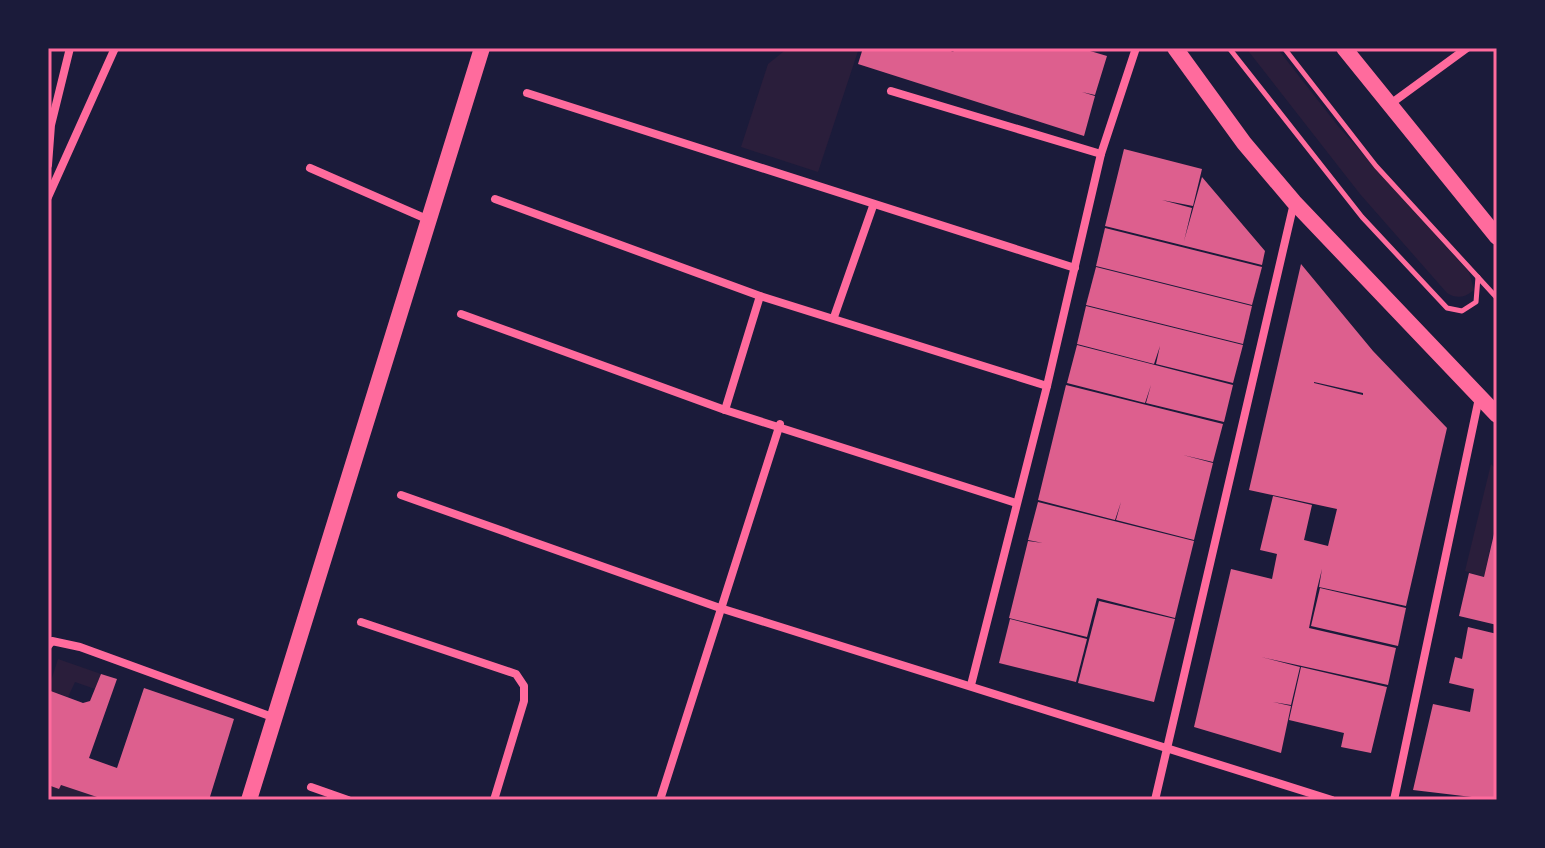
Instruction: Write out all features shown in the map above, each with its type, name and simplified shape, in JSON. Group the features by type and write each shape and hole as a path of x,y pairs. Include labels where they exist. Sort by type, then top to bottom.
{"main road":[{"path":"249,800 482,48"},
{"path":"1175,48 1244,143 1294,202 1497,415"},
{"path":"1344,48 1497,237"}],"street":[{"path":"48,165 51,125 70,48"},
{"path":"48,197 115,48"},
{"path":"971,685 1047,386 1101,154 1136,50 1125,48"},
{"path":"1388,105 1467,48"},
{"path":"891,91 1101,154"},
{"path":"527,93 1075,268"},
{"path":"310,168 429,220"},
{"path":"495,199 760,296 1047,386"},
{"path":"1155,800 1294,202"},
{"path":"834,317 873,206"},
{"path":"725,410 760,296"},
{"path":"461,314 725,410 780,424 1016,503"},
{"path":"1394,800 1479,397"},
{"path":"660,800 780,424"},
{"path":"401,495 720,608 1332,800"},
{"path":"361,622 516,674 524,686 524,701 494,800"},
{"path":"48,646 52,641 80,647 275,718"},
{"path":"311,787 348,800"}],"path":[{"path":"1229,48 1362,217 1447,308 1462,311 1476,302 1478,277"},
{"path":"1284,48 1376,166 1497,298"}],"shaded area":[{"path":"788,48 859,48 818,172 741,147 768,64"},
{"path":"1246,48 1277,48 1338,126 1469,272 1474,290 1460,297 1447,293 1360,194"},
{"path":"1491,464 1497,470 1497,535 1493,535 1484,577 1465,571"},
{"path":"58,659 101,674 95,689 75,682 68,697 48,690"},
{"path":"48,785 59,789 61,785 106,800 48,800"}],"building":[{"path":"863,48 941,48 954,52 947,48 1080,48 1107,56 1095,95 1082,92 1095,96 1084,136 858,64"},
{"path":"1124,149 1202,169 1193,206 1162,200 1192,208 1184,241 1202,177 1265,251 1262,265 1105,226"},
{"path":"1105,228 1262,267 1252,305 1096,266"},
{"path":"1301,264 1373,351 1447,428 1406,606 1319,587 1322,569 1317,589 1309,628 1396,648 1388,685 1261,657 1300,667 1291,705 1273,702 1291,706 1281,753 1194,727 1231,569 1272,579 1277,554 1260,550 1273,496 1312,505 1304,540 1328,546 1337,509 1249,490","holes":["1314,382 1363,393 1363,395"]},
{"path":"1096,267 1252,306 1243,344 1086,305"},
{"path":"1086,306 1243,345 1233,383 1156,364 1160,346 1154,364 1077,344"},
{"path":"1077,345 1233,385 1224,422 1146,403 1151,385 1145,403 1067,383"},
{"path":"1066,385 1223,424 1213,462 1183,455 1213,463 1194,540 1116,520 1121,502 1115,520 1038,500"},
{"path":"1038,502 1194,541 1175,618 1097,598 1087,637 1009,618 1028,541 1043,543 1028,540"},
{"path":"1494,534 1497,535 1497,625 1459,616 1469,573 1484,577"},
{"path":"1320,588 1406,608 1398,646 1311,626"},
{"path":"1099,601 1175,619 1154,702 1078,683"},
{"path":"1010,619 1087,639 1076,682 999,663"},
{"path":"1468,627 1497,634 1497,800 1413,790 1433,704 1470,712 1474,689 1449,683 1455,657 1462,659"},
{"path":"1301,667 1387,687 1371,753 1341,747 1344,733 1289,720"},
{"path":"101,674 117,679 89,758 117,768 144,688 234,719 209,800 106,800 61,785 59,789 48,785 48,690 83,703 90,701"}]}
